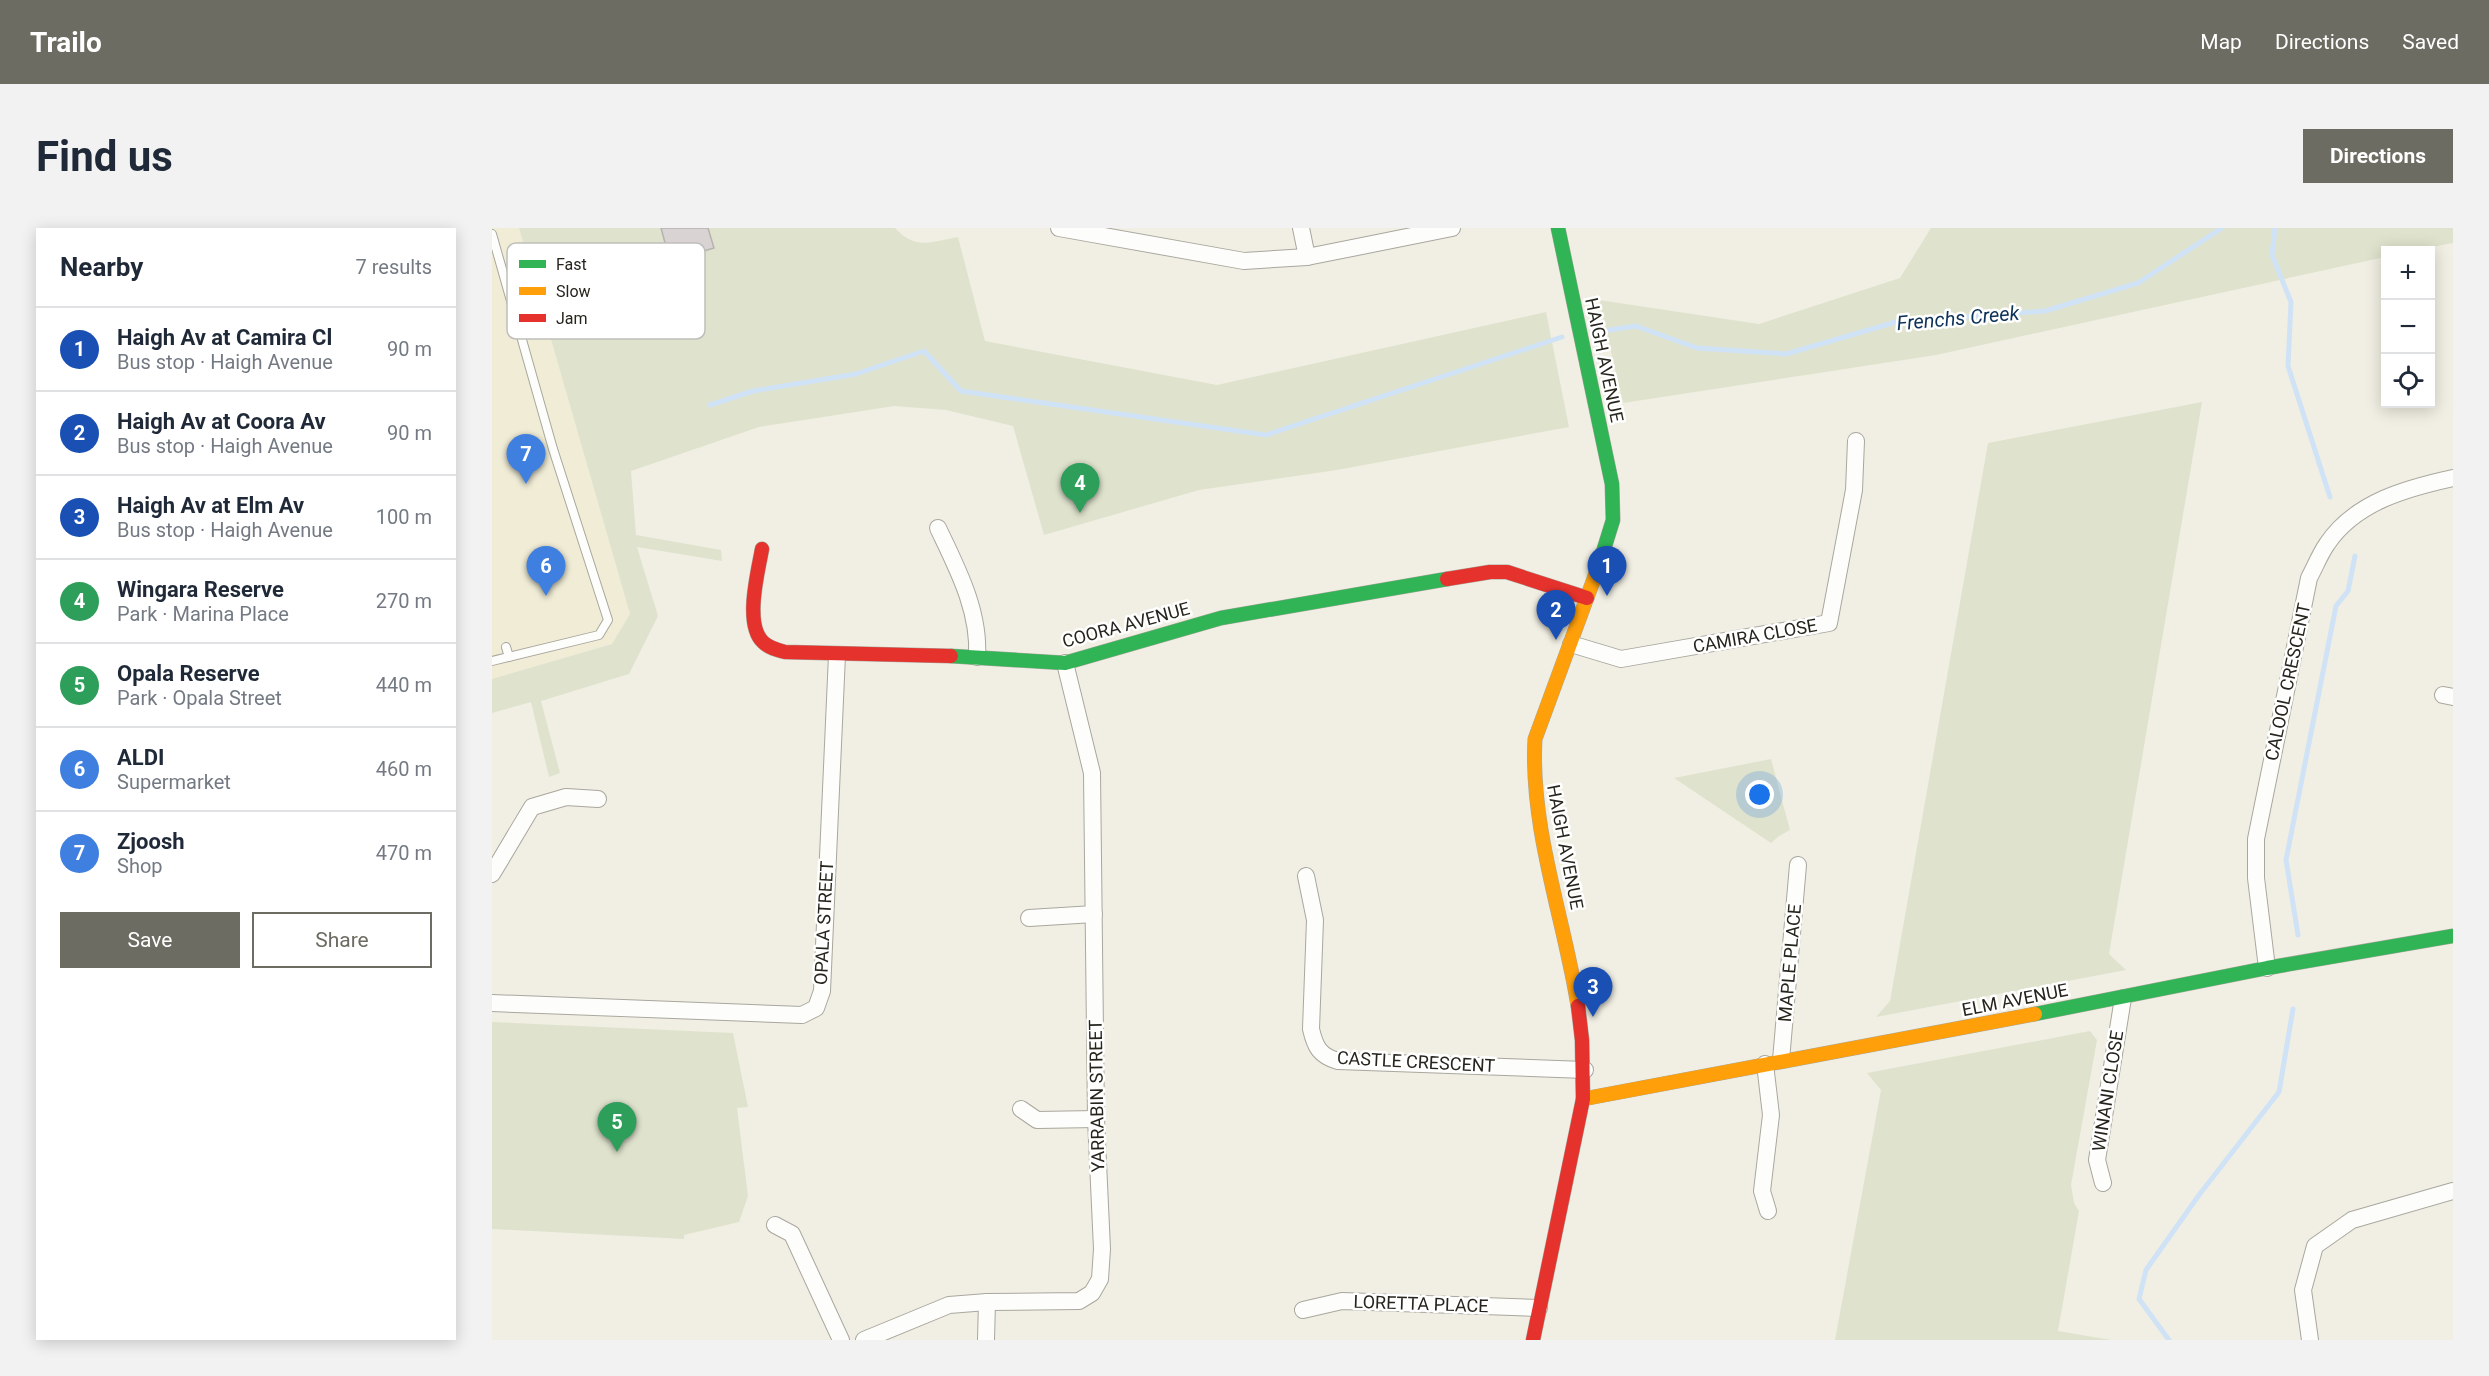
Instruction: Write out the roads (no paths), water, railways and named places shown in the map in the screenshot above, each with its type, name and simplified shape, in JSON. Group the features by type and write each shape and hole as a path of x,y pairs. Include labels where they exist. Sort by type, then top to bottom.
{"street":[{"path":"1059,228 1244,261 1307,257 1452,228"},
{"path":"1301,228 1307,257"},
{"name":"HAIGH AVENUE","path":"1533,1340 1583,1099 1585,1070 1580,1011 1537,809 1532,769 1535,739 1587,598 1613,520 1614,505 1608,459 1558,228"},
{"name":"CAMIRA CLOSE","path":"1570,644 1621,658 1829,623 1854,490 1856,441"},
{"name":"CALOOL CRESCENT","path":"2267,968 2256,878 2256,839 2309,578 2327,543 2355,515 2387,496 2422,484 2453,478"},
{"path":"938,528 964,584 978,639 977,657"},
{"name":"COORA AVENUE","path":"762,549 754,607 760,639 770,647 785,652 977,657 1065,663 1221,618 1490,572 1507,572 1587,598"},
{"name":"OPALA STREET","path":"492,1003 802,1016 816,1008 822,991 837,655"},
{"name":"YARRABIN STREET","path":"864,1340 949,1305 987,1302 1079,1301 1092,1293 1100,1279 1102,1249 1096,1119 1092,774 1065,663"},
{"path":"492,874 531,807 566,797 598,799"},
{"name":"MAPLE PLACE","path":"1768,1211 1762,1191 1771,1115 1773,1062 1798,865"},
{"name":"CASTLE CRESCENT","path":"1306,876 1315,920 1311,1029 1314,1045 1325,1057 1338,1061 1585,1070"},
{"path":"1029,918 1094,914"},
{"name":"ELM AVENUE","path":"1583,1099 2123,998 2267,968 2453,936"},
{"name":"WINANI CLOSE","path":"2103,1183 2097,1160 2123,998"},
{"path":"1021,1108 1037,1120 1096,1119"},
{"path":"2310,1340 2303,1290 2315,1246 2352,1220 2453,1191"},
{"path":"775,1225 792,1234 841,1340"},
{"name":"LORETTA PLACE","path":"1304,1310 1342,1301 1539,1308"},
{"path":"986,1340 987,1302"}],"lane":[{"path":"492,234 507,287"},
{"path":"492,661 599,635 608,620 553,449 522,339"},
{"path":"506,647 509,657"}],"waterway":[{"name":"Frenchs Creek","path":"1609,330 1636,326 1697,348 1786,354 1896,322 2045,311 2138,283 2222,228"},
{"path":"2275,228 2272,255 2291,302 2288,366 2330,497"},
{"path":"710,405 753,391 856,374 924,351 961,391 1266,435 1562,337"},
{"path":"2298,935 2286,860 2336,606 2348,591 2355,556"},
{"path":"2169,1340 2139,1299 2146,1270 2199,1195 2279,1092 2293,1009"}],"place":[{"name":"Zjoosh","path":"526,484"},
{"name":"Wingara Reserve","path":"1080,513"},
{"name":"ALDI","path":"546,596"},
{"name":"Haigh Av at Camira Cl","path":"1607,596"},
{"name":"Haigh Av at Coora Av","path":"1556,640"},
{"name":"Haigh Av at Elm Av","path":"1593,1017"},
{"name":"Opala Reserve","path":"617,1152"}]}
